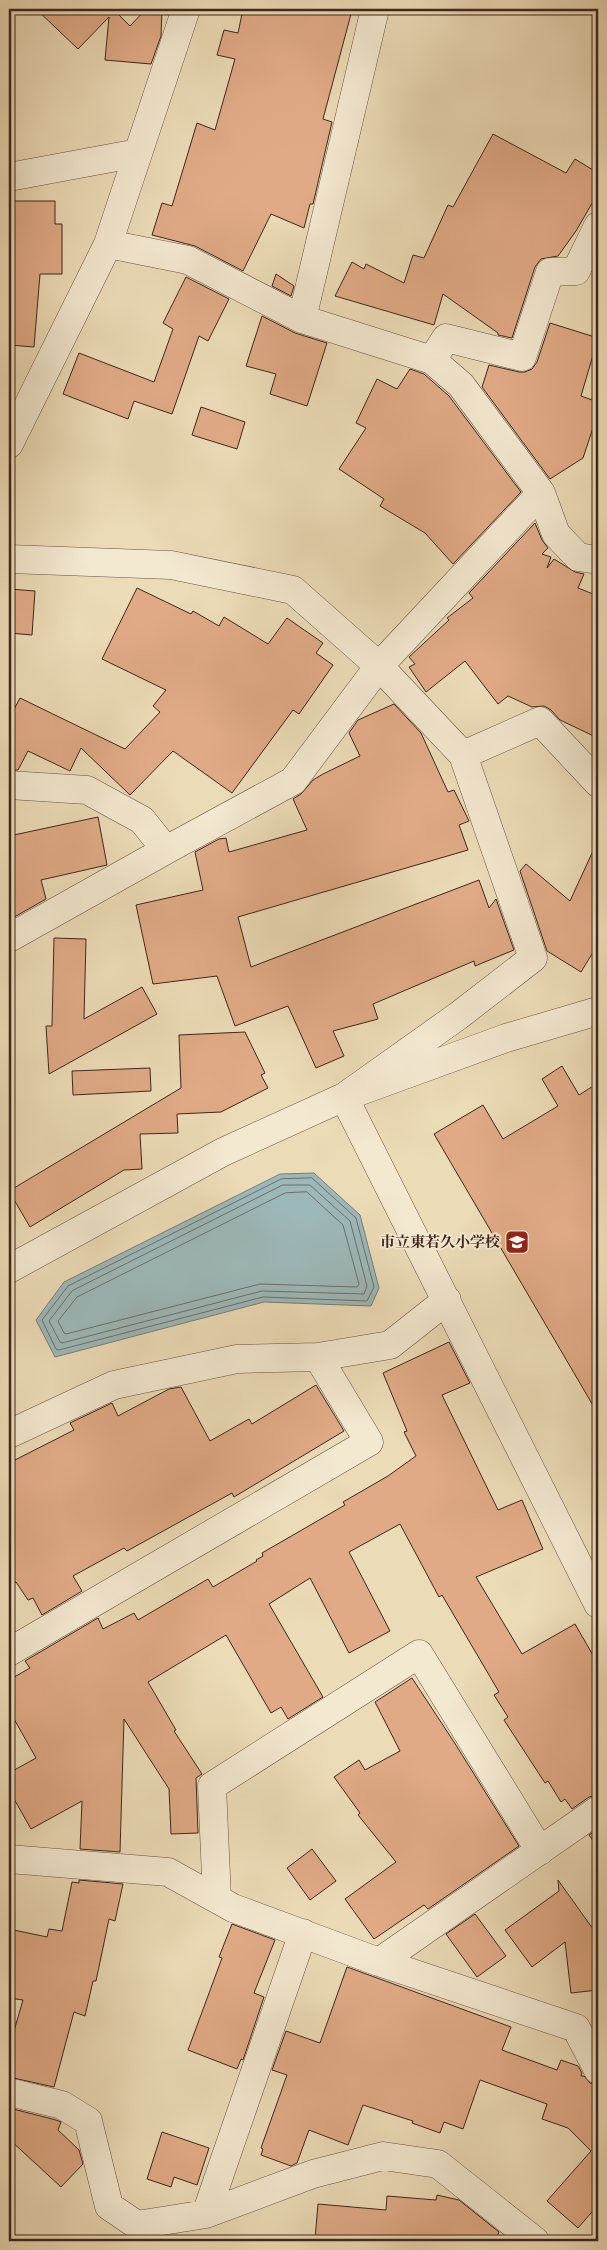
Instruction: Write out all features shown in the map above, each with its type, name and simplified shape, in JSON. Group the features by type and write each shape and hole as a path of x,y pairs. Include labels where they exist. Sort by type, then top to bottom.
{"street":[{"path":"9,444 108,244 186,9"},
{"path":"302,319 375,9"},
{"path":"9,177 138,153"},
{"path":"432,360 446,338 522,357 550,272 576,271 598,226"},
{"path":"108,244 188,260 302,319 432,360 461,385 541,493 556,534 578,557 598,560"},
{"path":"9,938 292,781 379,666 541,493"},
{"path":"9,559 170,565 293,590 379,666 463,755 533,958 458,1016 344,1098"},
{"path":"463,755 540,721 598,783"},
{"path":"9,785 87,790 142,820 166,850"},
{"path":"9,1269 224,1152 344,1098 506,1038 598,1011"},
{"path":"344,1098 598,1604"},
{"path":"9,1434 114,1385 237,1359 318,1357 390,1345 447,1300"},
{"path":"9,1652 369,1442 318,1357"},
{"path":"217,1899 212,1786 420,1654 540,1851"},
{"path":"379,1962 598,1810"},
{"path":"9,1859 168,1872 233,1908 379,1962 587,2027 598,2070"},
{"path":"206,2214 303,1933"},
{"path":"9,2092 62,2105 88,2121 108,2206 136,2225 206,2214 312,2174 383,2156 438,2164 535,2241"}],"water":[{"path":"314,1173 360,1215 379,1288 371,1306 264,1302 55,1357 36,1320 64,1282 280,1174"}],"building":[{"path":"36,9 117,9 115,11 130,26 146,9 162,9 161,36 151,64 105,60 109,17 78,49"},
{"path":"243,9 346,9 345,13 351,14 323,119 332,122 313,204 310,204 304,228 271,214 243,271 195,246 152,235 162,203 172,206 197,123 215,130 235,59 217,55 224,30 238,33"},
{"path":"493,134 566,173 575,159 598,173 598,193 576,231 558,256 541,259 535,267 512,338 498,335 498,333 443,294 434,325 335,296 352,262 364,269 366,264 404,283 413,255 424,258 448,205 453,207"},
{"path":"9,201 55,201 55,224 62,224 62,274 40,274 34,347 9,345"},
{"path":"276,274 294,286 291,296 272,286"},
{"path":"186,277 229,299 208,341 199,336 172,414 134,401 128,419 63,394 79,353 154,382 173,329 163,323"},
{"path":"262,316 295,333 327,343 307,406 270,394 276,374 246,366"},
{"path":"550,323 598,338 581,396 598,402 598,413 583,458 550,479 482,387 489,365 519,372 532,369 537,362"},
{"path":"410,369 424,374 449,396 521,492 453,564 425,533 380,506 384,499 339,469 366,428 356,423 377,379 397,389"},
{"path":"201,407 245,422 237,449 192,435"},
{"path":"535,523 542,540 548,548 542,554 551,557 547,568 554,559 575,572 584,574 578,588 598,596 598,738 560,720 551,710 544,706 532,707 508,696 498,704 465,661 426,692 409,667 415,664 409,657 449,620 447,618 473,598 469,593"},
{"path":"137,588 191,614 193,611 219,626 224,617 268,644 287,618 323,643 316,653 333,665 299,714 293,710 232,793 173,751 130,795 81,748 70,771 28,751 18,770 9,770 9,719 20,698 125,749 160,712 153,706 166,690 102,659"},
{"path":"9,589 35,591 32,635 9,633"},
{"path":"394,704 421,733 448,792 454,790 469,821 459,825 468,850 238,917 251,967 479,880 489,908 496,899 514,950 475,966 474,961 373,1004 378,1019 333,1031 344,1056 316,1068 288,1006 235,1026 217,976 153,984 136,905 203,890 195,852 219,839 226,838 229,852 307,830 293,799 301,794 313,780 360,756 349,733 358,720"},
{"path":"98,817 107,865 41,880 46,899 9,920 9,836"},
{"path":"598,840 598,944 581,972 547,951 520,871 526,864 570,901"},
{"path":"54,938 86,939 84,1019 142,987 157,1014 49,1074 46,1026 52,1026"},
{"path":"245,1032 265,1073 261,1075 268,1088 221,1112 177,1114 178,1133 140,1134 142,1169 124,1170 30,1227 9,1191 181,1088 179,1035"},
{"path":"562,1066 579,1095 598,1083 598,1414 434,1134 483,1105 503,1139 558,1106 542,1079"},
{"path":"150,1068 151,1091 73,1095 72,1071"},
{"path":"449,1342 470,1383 442,1395 498,1510 522,1500 543,1549 476,1577 522,1654 575,1624 598,1664 598,1795 589,1797 572,1809 565,1799 561,1802 548,1781 545,1783 504,1720 508,1717 494,1695 499,1692 442,1595 439,1597 400,1524 349,1552 390,1631 349,1653 310,1578 269,1604 323,1697 288,1719 281,1707 271,1713 226,1635 148,1682 176,1730 174,1731 202,1774 196,1778 198,1833 171,1834 169,1789 124,1719 120,1852 80,1849 82,1801 31,1829 9,1790 9,1773 36,1758 9,1710 9,1680 30,1668 25,1661 98,1618 103,1629 134,1613 138,1620 208,1579 213,1587 257,1561 263,1556 262,1553 345,1505 343,1502 388,1476 416,1456 404,1432 407,1431 383,1373"},
{"path":"316,1385 344,1431 234,1497 232,1493 127,1551 124,1548 73,1576 82,1591 42,1615 33,1598 28,1600 16,1582 9,1585 9,1463 74,1430 70,1423 112,1403 118,1416 169,1389 181,1387 210,1441 249,1419 252,1424"},
{"path":"412,1678 519,1846 428,1909 424,1905 374,1939 345,1899 396,1862 358,1815 360,1813 334,1777 359,1760 365,1770 400,1751 375,1702"},
{"path":"598,1829 598,1848 589,1835"},
{"path":"312,1849 336,1881 310,1900 287,1868"},
{"path":"79,1880 123,1884 115,1921 109,1919 96,1981 93,1981 85,2016 74,2012 54,2087 9,2077 9,2048 23,2000 9,1998 9,1929 47,1937 49,1929 62,1931 72,1882 79,1883"},
{"path":"558,1880 598,1936 598,1990 571,1993 565,1942 532,1967 505,1930 559,1891"},
{"path":"475,1914 506,1956 477,1977 446,1934"},
{"path":"232,1924 275,1940 254,1993 264,1997 243,2060 241,2059 237,2069 188,2050 222,1958 219,1957"},
{"path":"347,1967 511,2027 502,2050 557,2070 561,2060 578,2066 582,2073 581,2076 584,2076 590,2083 598,2085 598,2205 578,2228 547,2201 591,2151 568,2128 542,2119 547,2104 480,2080 463,2129 444,2122 440,2133 412,2123 413,2121 363,2105 348,2145 309,2130 297,2163 291,2166 261,2155 263,2149 261,2148 287,2075 272,2070 286,2031 320,2043"},
{"path":"9,2108 61,2122 58,2130 79,2150 83,2164 61,2187 9,2139"},
{"path":"162,2132 209,2148 197,2185 174,2177 171,2187 147,2179"},
{"path":"437,2195 459,2200 499,2232 495,2241 420,2241 356,2237 355,2241 315,2239 318,2204 386,2210 387,2196 436,2200"}],"place":[{"name":"市立東若久小学校","path":"517,1242"}]}
